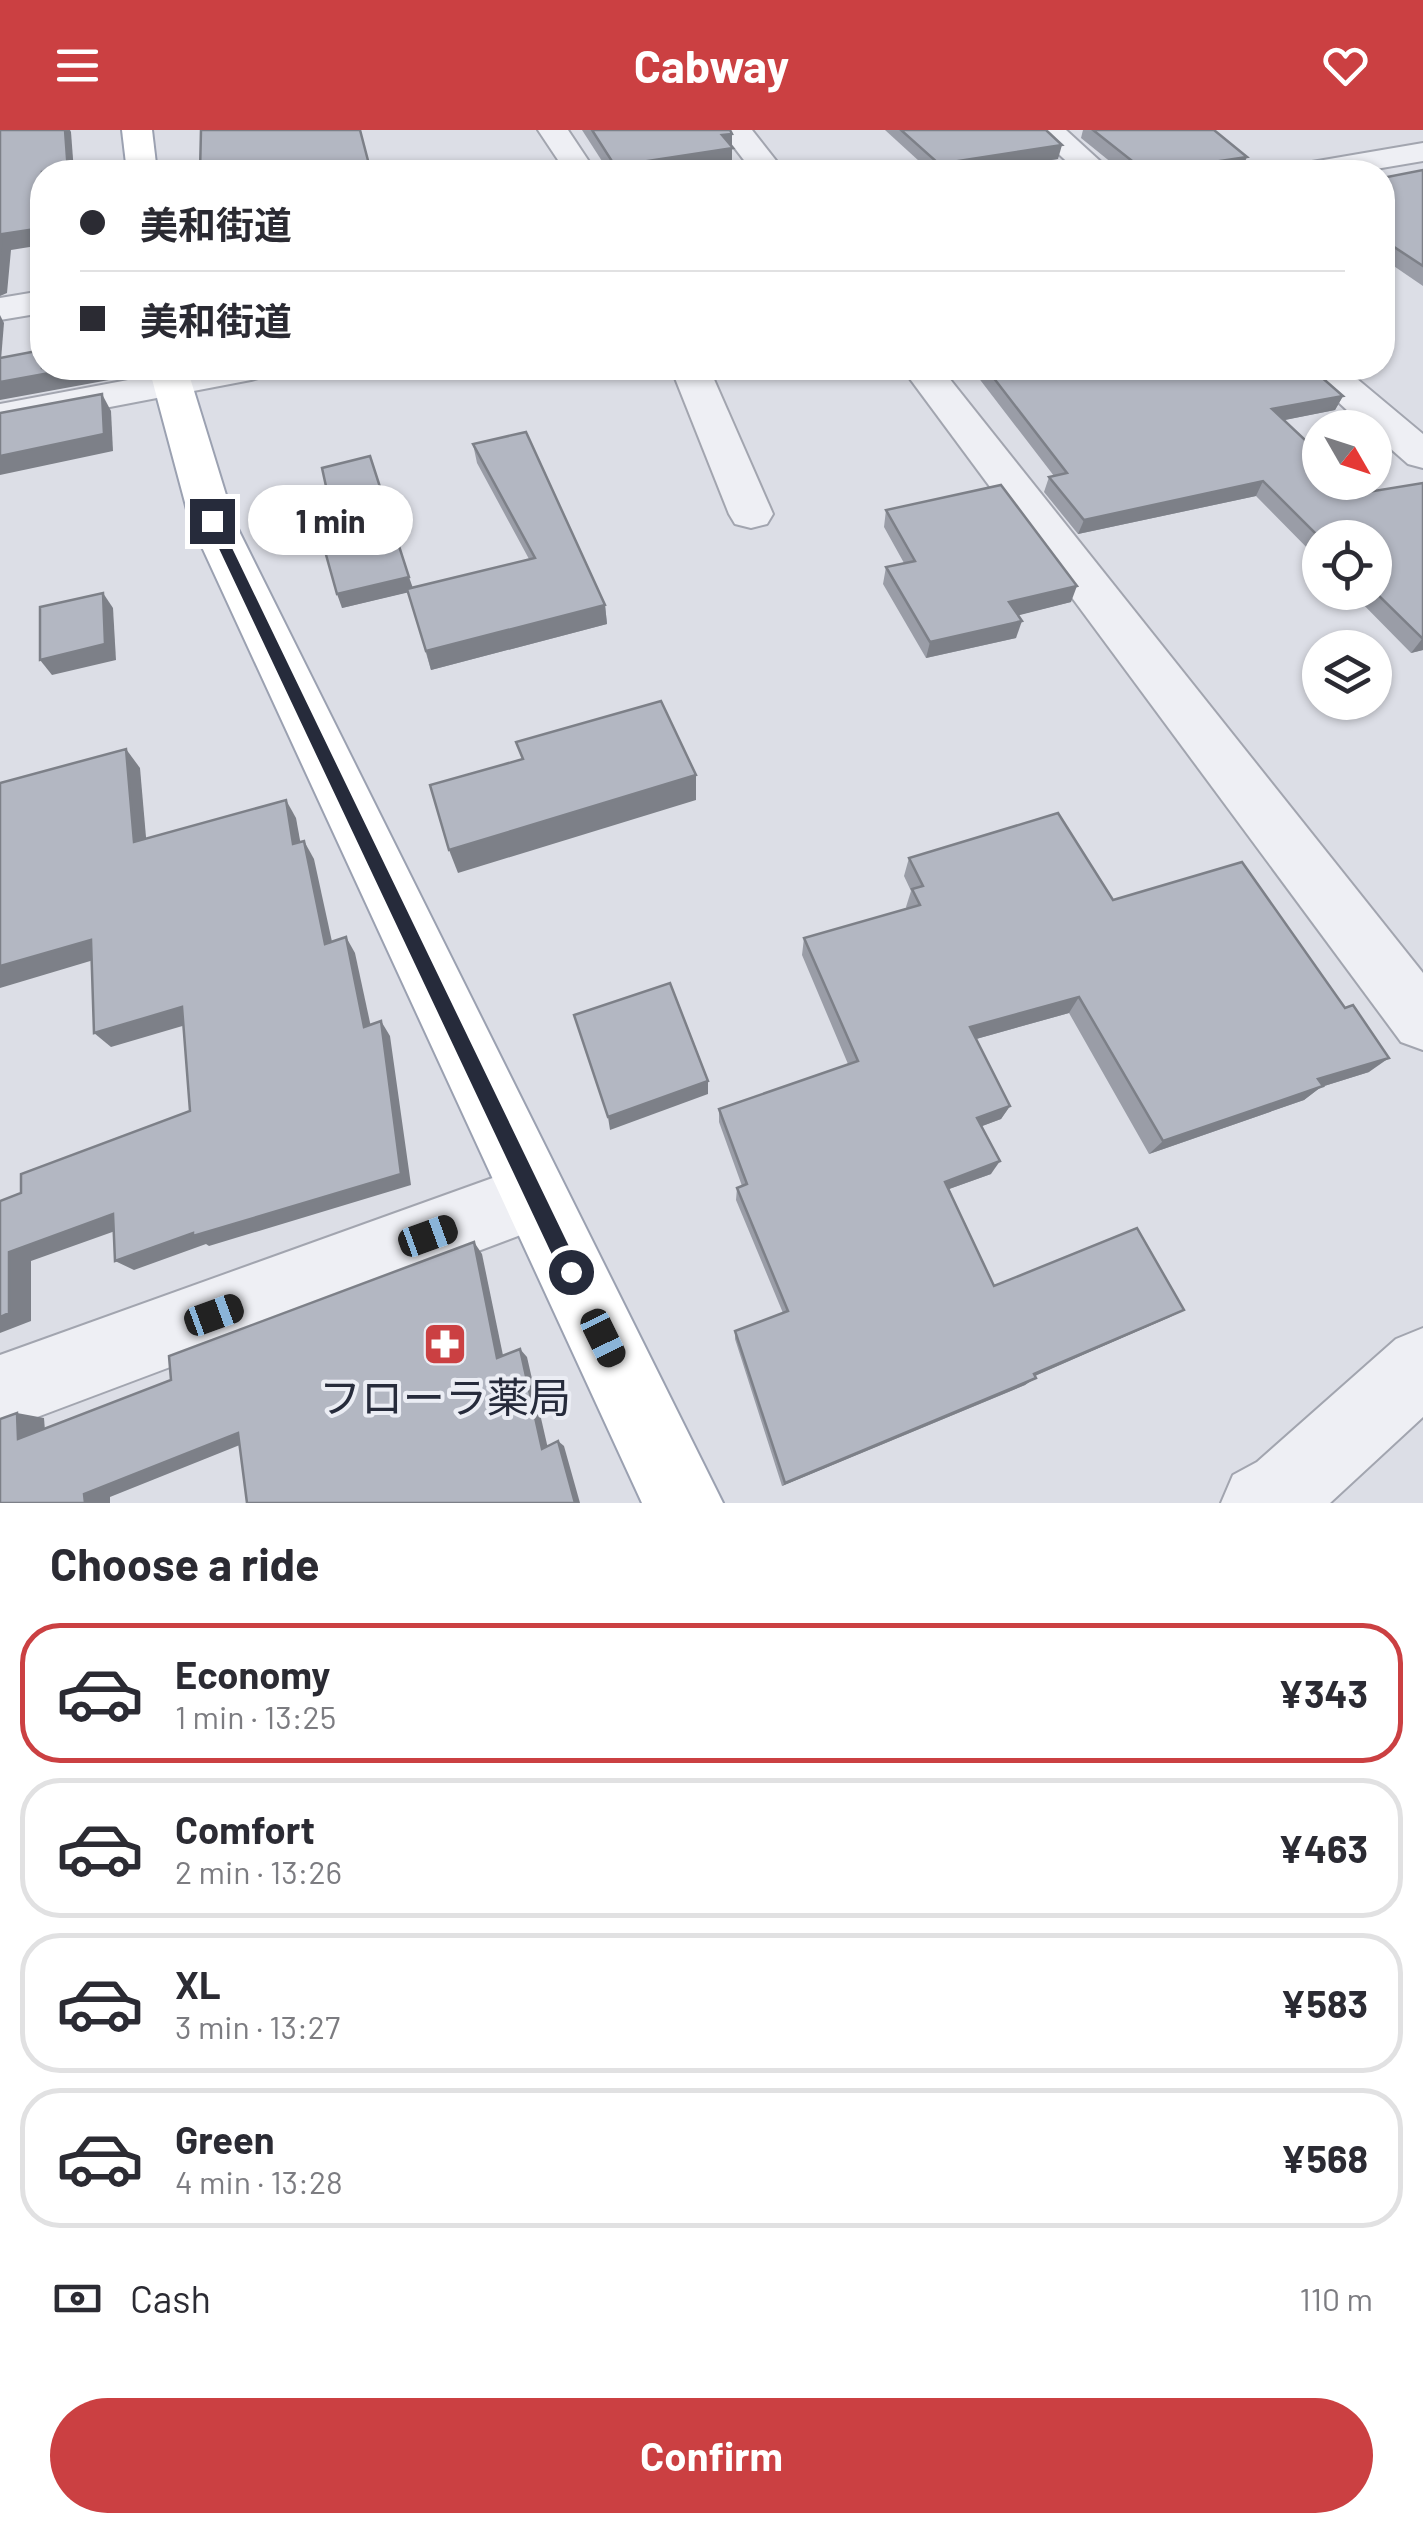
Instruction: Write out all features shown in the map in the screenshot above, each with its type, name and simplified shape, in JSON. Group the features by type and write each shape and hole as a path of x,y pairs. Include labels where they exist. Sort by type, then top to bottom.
{"main road":[{"path":"137,130 141,160"},
{"path":"170,380 212,521 682,1503"}],"street":[{"path":"553,130 573,160"},
{"path":"736,130 760,160"},
{"path":"1048,130 1082,160"},
{"path":"1359,130 1415,160"},
{"path":"0,310 30,304"},
{"path":"0,416 148,380"},
{"path":"695,380 752,514"},
{"path":"931,380 1423,1022"},
{"path":"1336,380 1423,455"},
{"path":"0,1393 534,1197"},
{"path":"1262,1503 1285,1490 1423,1366"}],"building":[{"path":"0,130 65,130 67,160 30,160 30,230 2,234 0,257"},
{"path":"201,130 360,130 368,160 200,160"},
{"path":"592,130 730,130 732,134 722,135 733,148 654,160 611,160"},
{"path":"901,130 1046,130 1062,145 965,160 935,160"},
{"path":"1093,130 1214,130 1247,157 1227,160 1131,160"},
{"path":"1423,170 1423,266 1395,248 1395,175"},
{"path":"30,352 30,377 0,382 0,358"},
{"path":"995,380 1325,380 1343,396 1272,409 1302,437 1302,500 1392,500 1392,488 1423,483 1423,639 1392,609 1392,520 1302,520 1263,481 1084,520 1049,477 1067,473"},
{"path":"102,394 104,434 0,456 0,413"},
{"path":"526,432 605,605 426,651 407,589 535,558 473,444"},
{"path":"370,456 409,577 337,594 323,544 338,541 322,468"},
{"path":"1001,485 1077,586 1009,602 1022,621 930,642 886,567 915,561 886,510"},
{"path":"103,593 105,644 40,660 40,607"},
{"path":"661,701 696,775 449,850 430,785 523,759 516,742"},
{"path":"126,749 134,842 286,800 293,844 304,841 325,944 346,937 364,1027 381,1021 401,1174 193,1233 115,1261 113,1214 9,1252 9,1313 0,1317 0,1201 21,1193 21,1174 190,1111 182,1007 94,1033 91,940 0,966 0,783"},
{"path":"1058,813 1113,900 1242,862 1345,1008 1353,1005 1389,1058 1318,1079 1323,1086 1163,1141 1079,997 970,1027 1010,1106 977,1118 1000,1161 945,1182 994,1286 1137,1228 1184,1310 1034,1374 1036,1378 785,1483 735,1331 788,1311 737,1188 747,1184 719,1109 858,1061 804,938 920,905 912,889 923,886 909,858"},
{"path":"670,983 708,1081 608,1117 574,1015"},
{"path":"474,1242 497,1358 520,1349 542,1449 558,1441 575,1503 247,1503 238,1433 84,1494 85,1503 0,1503 0,1419 17,1413 18,1439 171,1380 169,1356"}],"place":[{"name":"フローラ薬局","path":"445,1344"}],"route":[{"path":"212,521 571,1272"}]}
